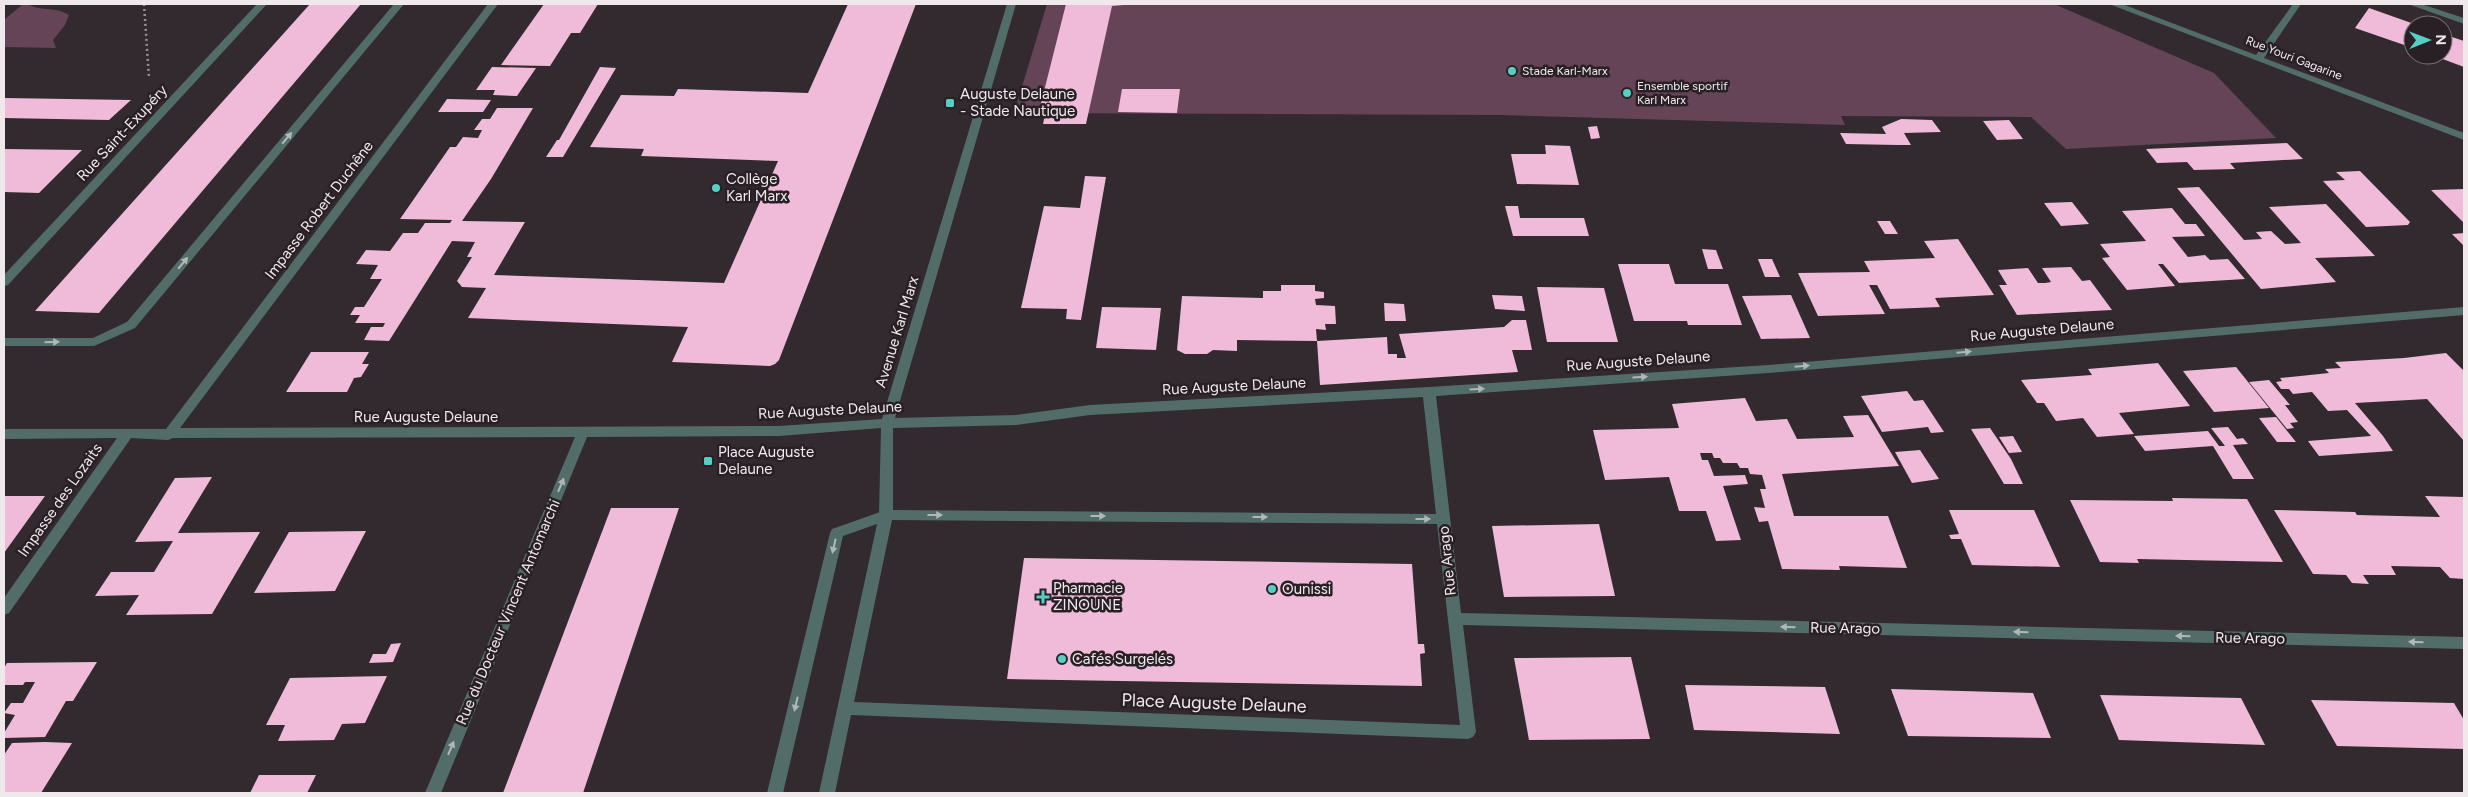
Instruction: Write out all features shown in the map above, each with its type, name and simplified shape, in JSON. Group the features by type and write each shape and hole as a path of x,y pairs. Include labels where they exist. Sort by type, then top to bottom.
{"street":[{"name":"Rue Saint-Exupéry","path":"4,282 262,4"},
{"path":"4,342 94,342 131,325 399,4"},
{"name":"Impasse Robert Duchêne","path":"168,435 494,4"},
{"name":"Avenue Karl Marx","path":"827,793 886,515 887,423 1012,4"},
{"name":"Rue Youri Gagarine","path":"2114,4 2464,137"},
{"path":"2258,58 2296,4"},
{"path":"2413,4 2464,21"},
{"name":"Rue Auguste Delaune","path":"4,434 168,435 779,431 887,423 1016,420 1090,410 1429,392 1778,368 2464,311"},
{"name":"Rue Arago","path":"1429,392 1454,620 2464,643"},
{"name":"Rue du Docteur Vincent Antomarchi","path":"432,793 583,432"},
{"name":"Impasse des Lozaits","path":"4,610 126,435"},
{"path":"775,793 837,532 886,515 1443,519"},
{"name":"Place Auguste Delaune","path":"844,708 1468,732 1454,620"}],"path":[{"path":"144,4 150,87 178,95"}],"shaded area":[{"path":"23,4 57,10 69,15 65,25 53,40 56,48 4,47 4,20"},
{"name":"Ensemble sportif Karl Marx","path":"1047,4 2054,4 2214,73 2276,138 2066,149 2031,117 1841,116 1845,125 1502,115 1014,113"}],"building":[{"path":"310,4 361,4 99,313 35,311"},
{"path":"544,4 598,4 580,33 571,33 550,66 501,65"},
{"path":"848,4 916,4 779,360 775,364 770,366 672,362 688,327 468,318 486,288 462,287 457,281 472,257 467,257 475,242 452,241 389,341 364,340 371,327 383,327 385,323 355,323 360,315 350,315 355,307 364,307 382,279 370,279 378,265 356,264 366,250 390,251 403,233 418,233 425,223 450,223 452,220 400,219 450,147 456,147 463,137 478,138 482,130 474,130 482,119 490,119 497,108 533,108 491,179 462,221 525,222 494,275 724,283 778,161 641,156 644,149 590,147 621,95 674,96 678,89 808,93"},
{"path":"1066,4 1136,4 1112,6 1086,124 1043,124 1046,111 1039,111"},
{"path":"2369,8 2403,20 2403,45 2355,28"},
{"path":"2453,37 2464,41 2464,67 2453,63"},
{"path":"492,67 536,68 517,96 493,95 495,90 476,90"},
{"path":"600,67 616,68 563,157 546,157 557,140 559,140"},
{"path":"1122,89 1180,89 1177,113 1118,112"},
{"path":"4,98 131,100 109,120 4,118"},
{"path":"447,99 491,100 483,112 438,112"},
{"path":"1901,119 1932,120 1941,132 1904,133 1911,145 1846,144 1840,133 1886,134 1882,127"},
{"path":"2009,120 2023,139 1997,140 1983,121"},
{"path":"1597,126 1600,138 1591,139 1588,127"},
{"path":"2287,143 2303,159 2230,163 2235,169 2194,170 2187,162 2157,163 2146,149"},
{"path":"1545,145 1570,146 1579,185 1517,184 1511,154 1546,154"},
{"path":"4,149 82,150 39,193 4,192"},
{"path":"2360,171 2410,222 2408,225 2366,227 2323,181 2345,180 2336,172"},
{"path":"1085,176 1106,177 1081,320 1066,319 1067,309 1021,308 1044,206 1080,208"},
{"path":"2199,187 2244,240 2262,239 2256,232 2271,231 2285,244 2301,243 2269,207 2326,204 2375,256 2315,258 2336,282 2261,289 2177,188"},
{"path":"2464,189 2464,222 2431,190"},
{"path":"2072,202 2089,224 2061,226 2044,203"},
{"path":"1505,206 1518,206 1520,218 1584,218 1589,236 1513,236"},
{"path":"2172,208 2185,224 2196,224 2205,236 2172,237 2188,257 2205,255 2210,260 2228,259 2245,279 2179,283 2163,264 2158,264 2175,286 2127,290 2102,258 2110,257 2100,244 2146,241 2122,211"},
{"path":"1877,221 1890,221 1898,234 1885,234"},
{"path":"2464,233 2464,246 2452,234"},
{"path":"1958,239 1994,295 1935,298 1940,307 1890,309 1877,285 1869,285 1885,314 1818,316 1798,273 1870,272 1864,261 1935,258 1924,241"},
{"path":"1702,249 1716,250 1723,269 1708,269"},
{"path":"1758,259 1772,259 1780,277 1765,277"},
{"path":"1618,264 1669,264 1675,284 1728,284 1742,325 1688,325 1687,321 1634,321"},
{"path":"2071,267 2082,281 2090,280 2112,310 2017,315 1999,285 2007,285 1998,270 2028,268 2038,283 2045,283 2051,282 2042,268"},
{"path":"1281,285 1315,285 1315,291 1324,292 1324,298 1315,299 1316,305 1335,306 1336,324 1325,324 1326,330 1316,329 1317,341 1237,340 1237,351 1213,350 1207,354 1185,354 1177,350 1182,296 1263,298 1263,291 1281,291"},
{"path":"1537,287 1604,288 1618,342 1547,342"},
{"path":"1492,295 1522,296 1525,311 1495,309"},
{"path":"1791,295 1810,338 1761,339 1742,296"},
{"path":"1384,303 1404,304 1406,321 1385,321"},
{"path":"1102,307 1161,308 1156,350 1096,348"},
{"path":"1512,320 1526,320 1532,350 1512,350 1518,372 1320,385 1317,341 1387,337 1388,354 1397,354 1397,358 1406,358 1399,334 1504,327"},
{"path":"311,352 369,352 362,364 369,364 361,377 354,378 347,392 286,392"},
{"path":"2446,353 2464,371 2464,441 2427,399 2355,403 2393,451 2319,456 2308,441 2371,436 2347,410 2328,411 2312,392 2293,394 2289,389 2281,389 2276,382 2282,381 2280,378 2329,373 2325,369 2341,368 2335,362 2404,358"},
{"path":"2158,363 2190,406 2119,413 2134,434 2097,437 2083,418 2056,421 2044,403 2037,403 2021,380 2092,375 2088,369"},
{"path":"2236,367 2269,408 2214,412 2183,371"},
{"path":"2269,380 2290,405 2285,405 2298,422 2290,423 2294,428 2287,429 2249,382"},
{"path":"1907,391 1914,401 1923,400 1944,432 1931,433 1928,427 1882,432 1861,396"},
{"path":"1745,398 1756,421 1787,419 1797,439 1854,437 1843,416 1868,415 1899,466 1782,474 1794,516 1888,516 1907,568 1839,566 1840,570 1782,569 1768,521 1759,522 1754,507 1765,508 1760,489 1766,489 1762,475 1750,474 1748,468 1740,468 1737,463 1723,463 1720,458 1714,458 1712,453 1700,453 1702,460 1708,460 1714,476 1745,475 1748,484 1723,486 1741,540 1716,541 1706,511 1679,511 1669,477 1605,480 1593,430 1679,428 1672,404"},
{"path":"2276,417 2296,442 2277,442 2259,418"},
{"path":"2228,427 2237,439 2243,438 2248,444 2233,445 2254,479 2233,479 2213,446 2145,451 2134,436 2208,431 2219,446 2225,446 2211,428"},
{"path":"1990,428 2011,459 2023,484 2004,484 1971,429"},
{"path":"2013,436 2022,452 2009,453 1999,437"},
{"path":"1920,450 1939,479 1912,483 1895,452"},
{"path":"212,477 178,533 260,532 212,614 126,615 139,595 95,596 111,572 154,572 173,541 135,542 175,478"},
{"path":"4,496 45,496 4,553"},
{"path":"2425,496 2464,497 2464,579 2450,578 2440,567 2391,566 2396,575 2363,575 2369,584 2352,583 2346,575 2313,574 2274,510 2440,517"},
{"path":"2172,498 2247,499 2283,562 2137,559 2139,563 2100,562 2070,500 2173,501"},
{"path":"611,508 679,508 583,793 503,793"},
{"path":"1949,510 2034,510 2060,567 1972,565 1961,539 1951,539 1949,535 1959,534"},
{"path":"1599,524 1615,596 1504,597 1492,526"},
{"path":"366,531 335,591 254,593 289,532"},
{"path":"1024,558 1412,564 1418,644 1424,644 1425,653 1420,654 1422,686 1007,679"},
{"path":"401,643 393,662 369,663 373,654 386,654 391,644"},
{"path":"1631,657 1650,739 1529,740 1514,658"},
{"path":"97,662 73,701 66,701 45,737 4,738 4,733 15,715 4,713 11,703 23,703 35,682 25,682 23,685 4,685 4,668 7,663"},
{"path":"387,676 365,723 342,724 334,740 278,741 285,725 266,725 290,678"},
{"path":"1685,685 1825,687 1840,734 1694,730"},
{"path":"1891,689 2033,693 2051,738 1908,736"},
{"path":"2100,695 2241,698 2265,745 2119,740"},
{"path":"2311,700 2454,703 2464,720 2464,749 2337,746"},
{"path":"12,743 72,743 41,793 4,793 4,755"},
{"path":"259,775 316,775 307,793 250,793"}],"place":[{"name":"Stade Karl-Marx","path":"1512,71"},
{"name":"Ensemble sportif Karl Marx","path":"1627,93"},
{"name":"Auguste Delaune - Stade Nautique","path":"950,103"},
{"name":"Collège Karl Marx","path":"716,188"},
{"name":"Place Auguste Delaune","path":"708,461"},
{"name":"Ounissi","path":"1272,589"},
{"name":"Pharmacie ZINOUNE","path":"1043,597"},
{"name":"Cafés Surgelés","path":"1062,659"}]}
